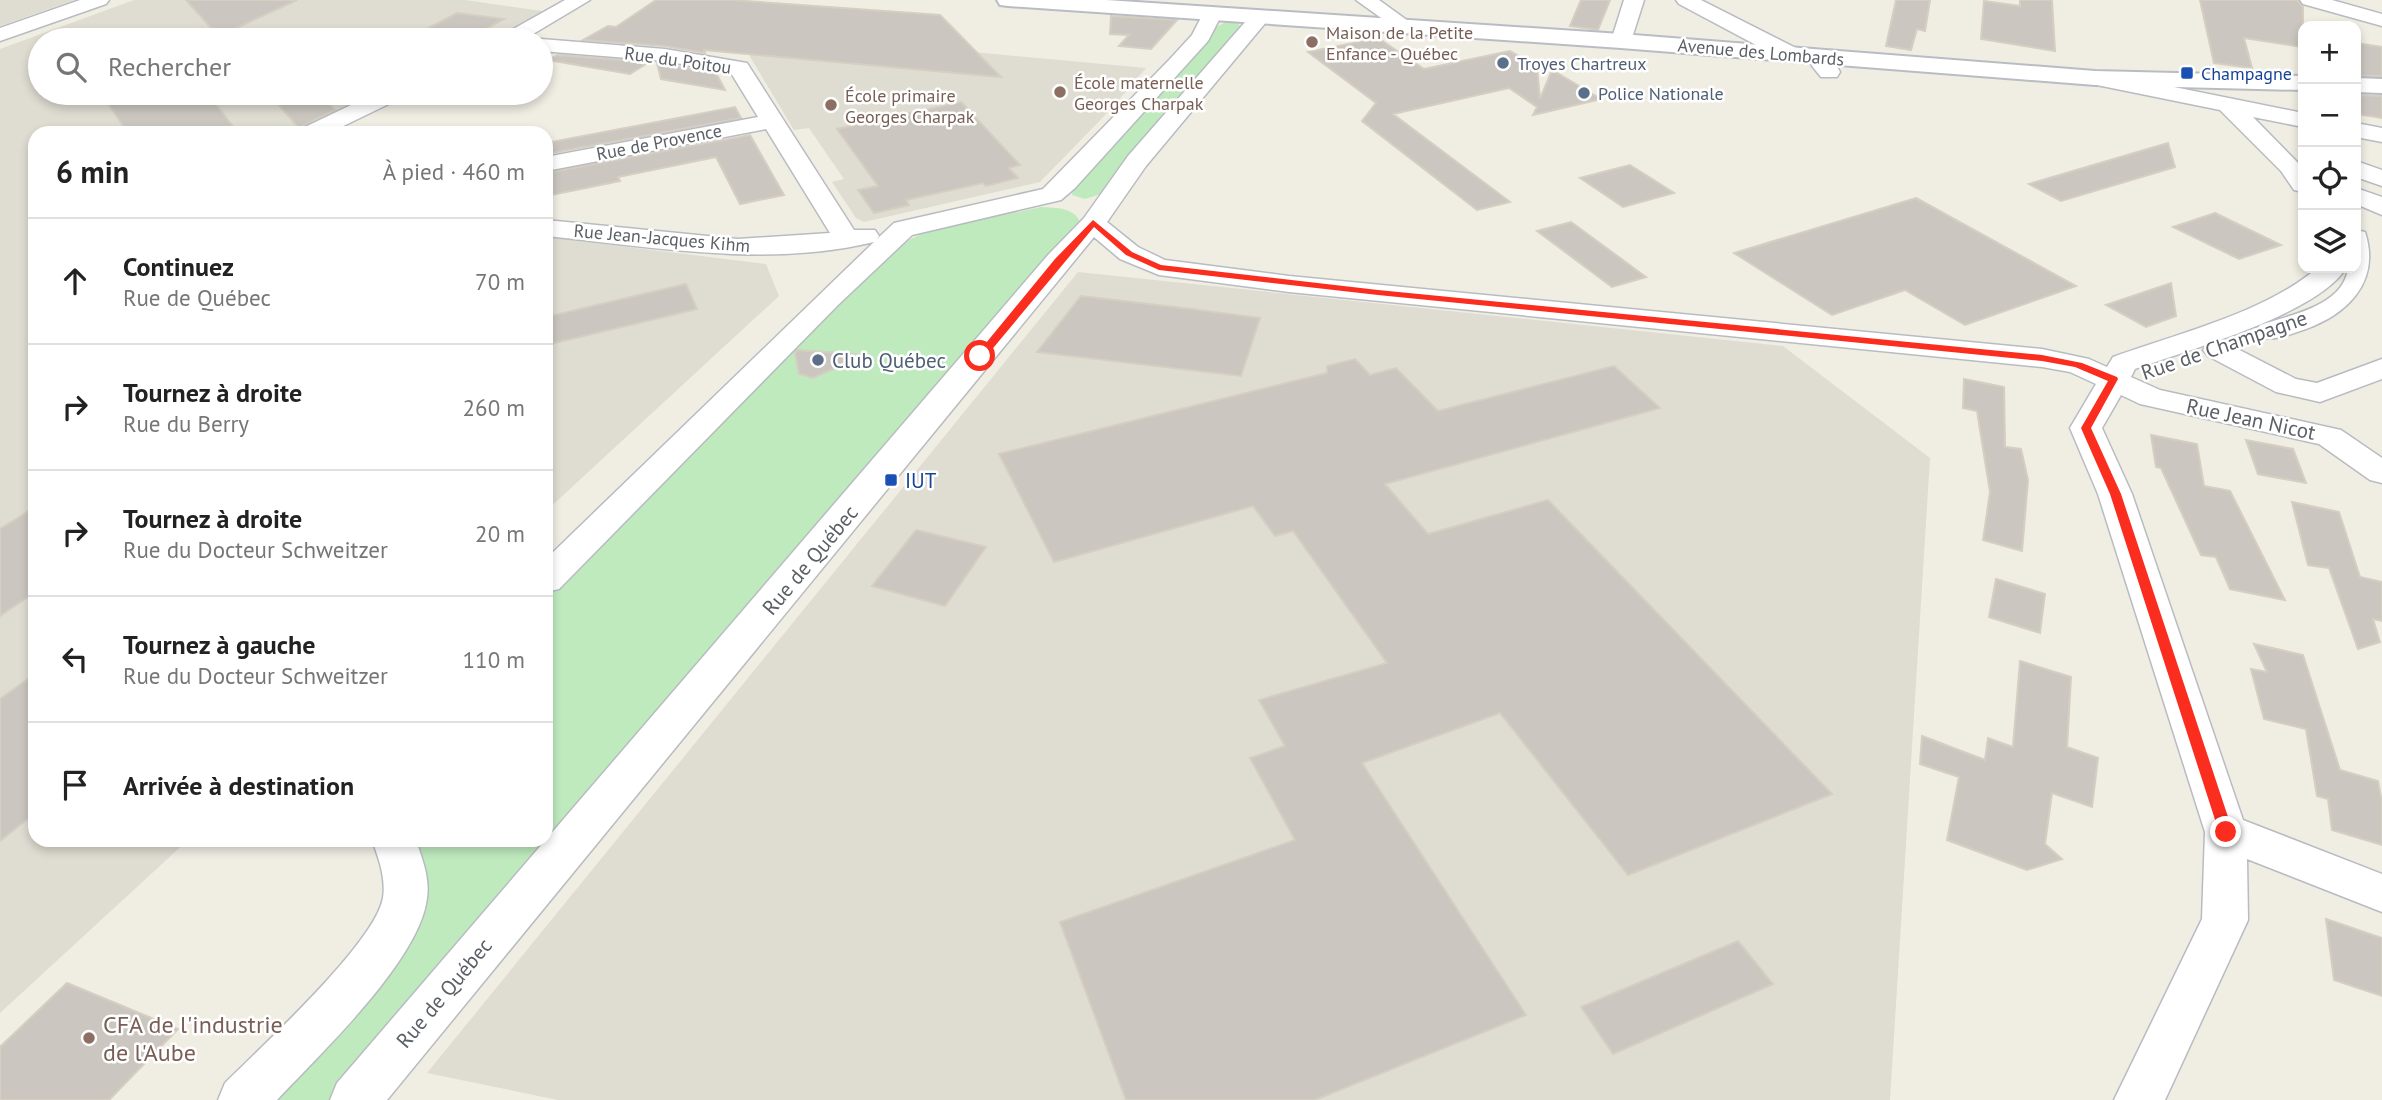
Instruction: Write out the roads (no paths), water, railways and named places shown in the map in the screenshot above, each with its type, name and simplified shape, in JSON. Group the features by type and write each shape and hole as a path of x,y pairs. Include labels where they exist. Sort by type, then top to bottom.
{"street":[{"path":"0,35 99,0"},
{"path":"530,28 580,0"},
{"name":"Avenue des Lombards","path":"1008,0 1212,13 1252,11 1405,26 1792,54 1825,64 2095,78 2298,83"},
{"path":"1366,0 1405,26"},
{"path":"1620,41 1634,0"},
{"path":"1686,0 1792,54"},
{"path":"2310,0 2382,20"},
{"name":"Rue de Québec","path":"355,1100 1097,216 1252,11"},
{"path":"553,573 902,229 1052,195 1178,64 1201,37 1212,13"},
{"name":"Rue du Poitou","path":"553,46 714,61 739,68 848,239"},
{"name":"Avenue des Lombards","path":"2095,78 2298,119"},
{"path":"2204,81 2298,170"},
{"path":"2361,85 2382,86"},
{"path":"325,126 368,105"},
{"name":"Rue de Provence","path":"553,163 771,121"},
{"path":"2361,131 2382,135"},
{"path":"2361,170 2382,179"},
{"path":"1052,195 1097,216"},
{"path":"2361,197 2382,207"},
{"name":"Rue Jean Nicot","path":"1097,216 1129,253 1159,267 1302,285 2042,358 2078,365 2151,397 2330,437 2382,473"},
{"name":"Rue Jean-Jacques Kihm","path":"553,229 738,247 820,243 902,229"},
{"name":"Rue de Champagne","path":"2113,379 2146,373 2218,350 2341,303 2360,284 2364,257 2361,250"},
{"name":"Rue de Champagne","path":"2113,379 2124,363 2263,312 2308,290 2327,273"},
{"path":"2218,350 2287,386 2320,393 2382,368"},
{"path":"2113,379 2086,428 2115,494 2226,832 2225,920 2139,1100"},
{"path":"2226,832 2382,893"},
{"path":"243,1100 363,974 395,926 405,899 405,873 396,847"}],"place":[{"name":"Maison de la Petite Enfance - Québec","path":"1312,42"},
{"name":"Troyes Chartreux","path":"1503,63"},
{"name":"Champagne","path":"2187,73"},
{"name":"École maternelle Georges Charpak","path":"1060,92"},
{"name":"Police Nationale","path":"1584,93"},
{"name":"École primaire Georges Charpak","path":"831,105"},
{"name":"Club Québec","path":"818,360"},
{"name":"IUT","path":"891,480"},
{"name":"CFA de l'industrie de l'Aube","path":"89,1038"}]}
